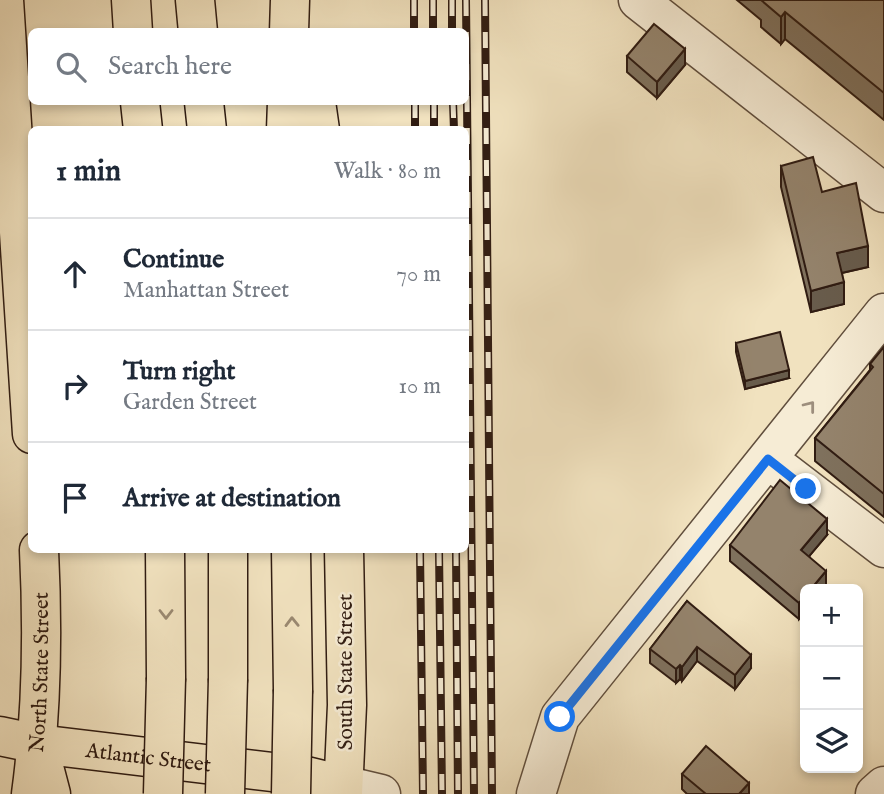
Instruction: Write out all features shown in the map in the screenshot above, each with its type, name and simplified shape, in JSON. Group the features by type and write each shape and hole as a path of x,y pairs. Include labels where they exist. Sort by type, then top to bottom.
{"main road":[{"path":"4,0 28,372"},
{"path":"131,0 134,28"},
{"path":"195,0 198,28"},
{"path":"289,28 292,0"},
{"path":"292,0 300,28"},
{"path":"140,105 143,126"},
{"path":"204,105 206,126"},
{"path":"286,126 287,105"},
{"path":"316,105 319,126"},
{"name":"North State Street","path":"31,794 38,744 39,553"},
{"path":"163,794 165,553"},
{"path":"225,794 228,553"},
{"path":"291,553 291,794"},
{"name":"South State Street","path":"343,789 347,705 344,553"},
{"name":"Atlantic Street","path":"0,736 38,744 306,776 343,789"},
{"path":"38,744 51,794"}],"street":[{"path":"638,0 884,192"},
{"path":"536,794 560,717 884,313"},
{"path":"768,459 884,548"},
{"path":"875,794 884,786"},
{"name":"Atlantic Street","path":"343,789 381,794"}],"building":[{"path":"761,0 884,0 884,93 785,12 781,17"},
{"path":"654,24 685,49 657,82 627,56"},
{"path":"813,157 822,192 856,183 868,246 837,253 844,282 811,291 781,166"},
{"path":"780,332 789,370 745,381 736,343"},
{"path":"884,347 884,494 815,438 873,367 870,364"},
{"path":"780,480 827,519 801,550 826,571 815,584 800,584 799,603 730,545"},
{"path":"687,601 751,655 735,675 697,647 682,667 680,665 676,669 650,649"},
{"path":"706,746 749,783 739,794 706,794 682,774"}],"railway":[{"path":"414,0 414,28"},
{"path":"433,0 433,28"},
{"path":"452,0 452,28"},
{"path":"466,0 466,28"},
{"path":"485,0 492,794"},
{"path":"415,105 415,126"},
{"path":"434,105 434,126"},
{"path":"453,105 454,126"},
{"path":"467,105 467,126"},
{"path":"469,298 474,794"},
{"path":"420,553 423,794"},
{"path":"439,553 442,794"},
{"path":"456,553 458,794"}],"route":[{"path":"560,717 768,459 806,489"}]}
